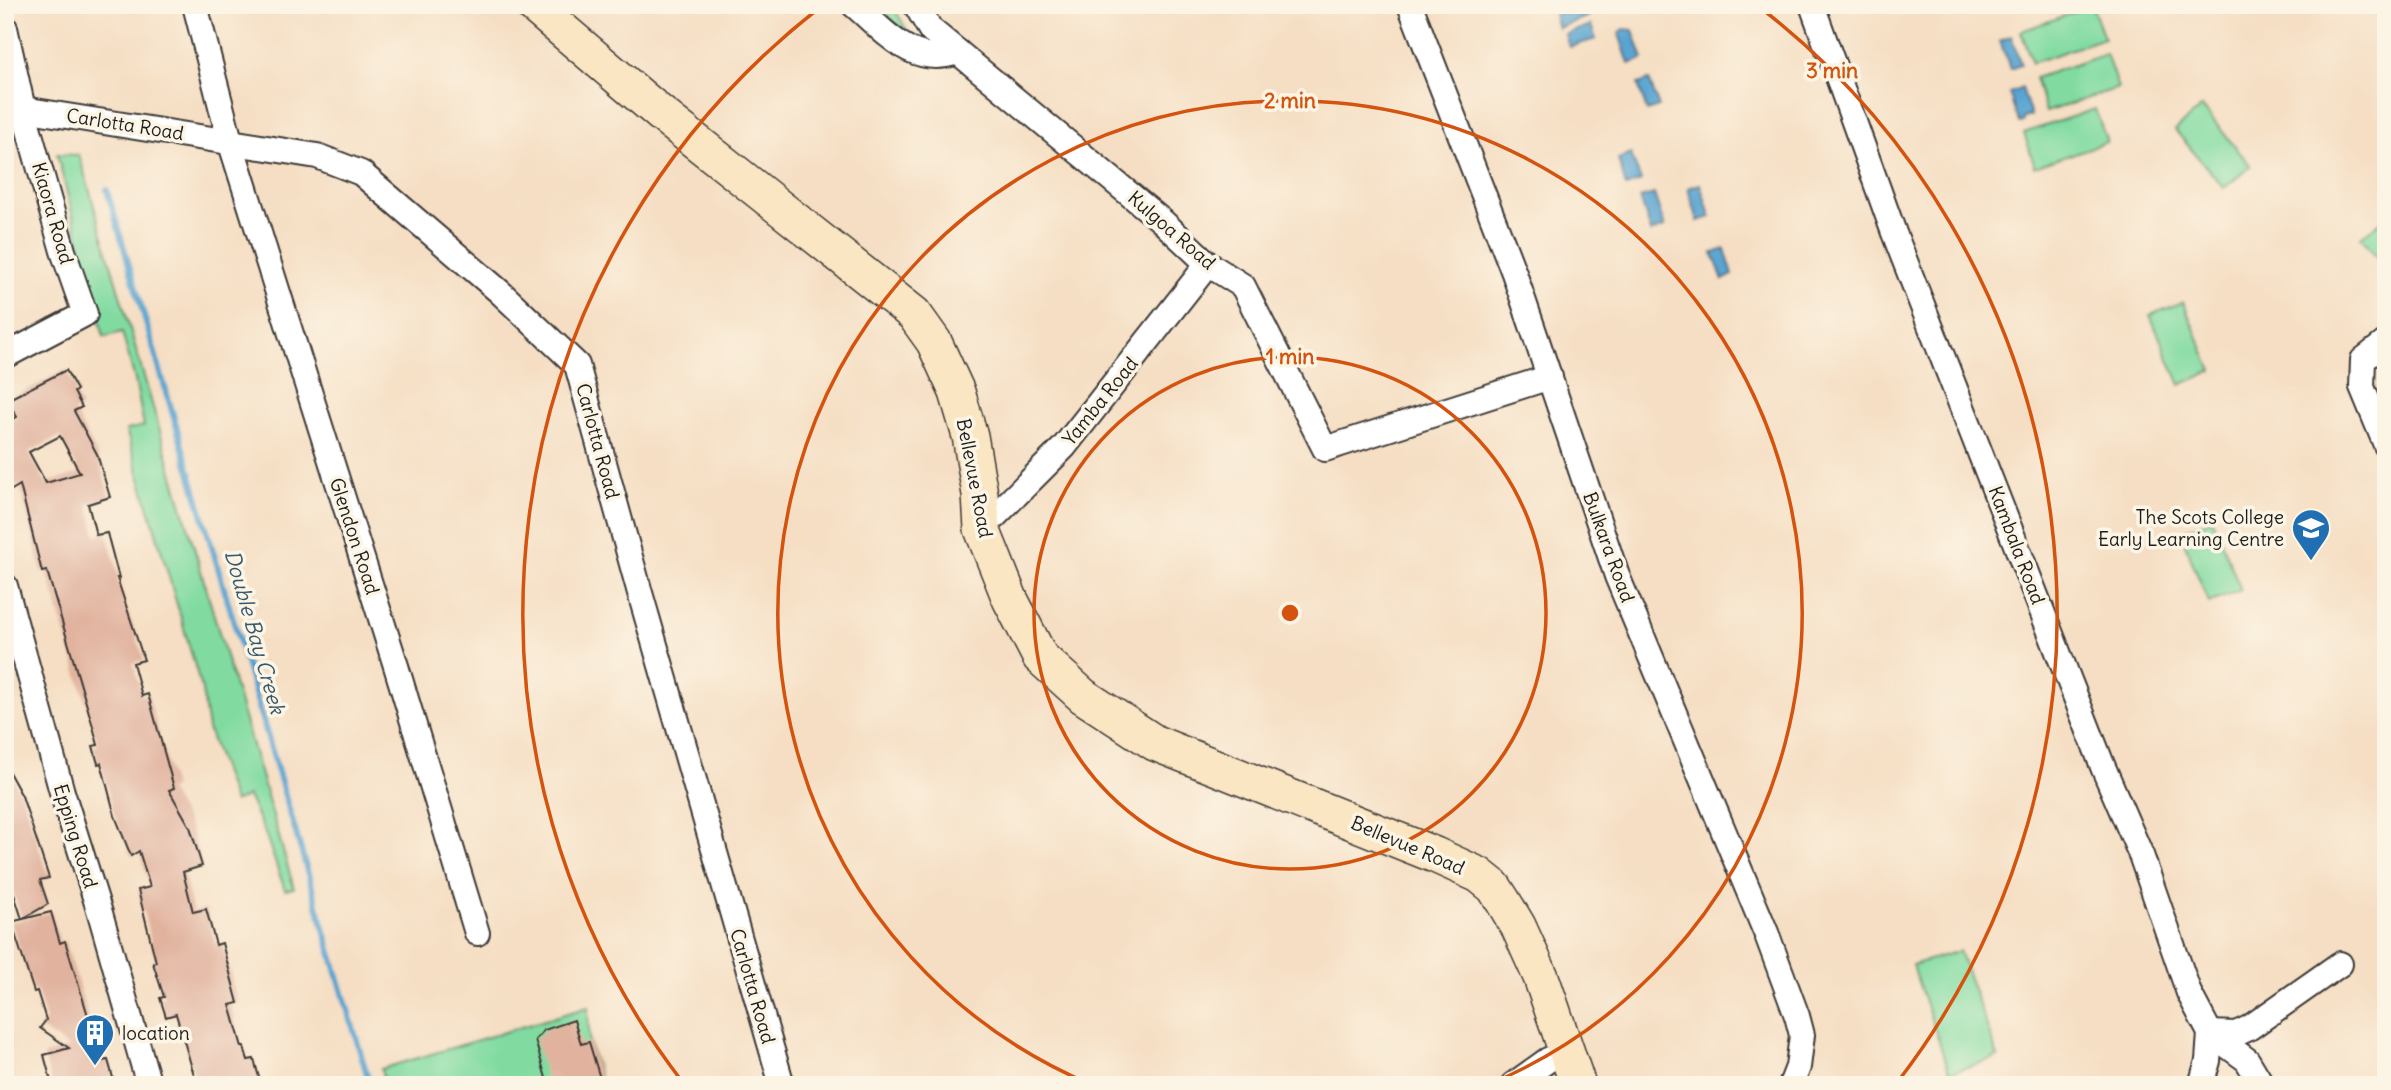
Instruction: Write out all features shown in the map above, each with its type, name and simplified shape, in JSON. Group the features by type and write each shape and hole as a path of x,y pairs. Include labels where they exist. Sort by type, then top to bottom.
{"street":[{"name":"Glendon Road","path":"195,5 230,141 392,653 477,933"},
{"name":"Bellevue Road","path":"533,5 660,113 914,314 934,342 957,392 970,436 980,494 982,529 1010,599 1040,657 1083,696 1155,743 1479,875 1494,887 1518,926 1541,977 1577,1085"},
{"path":"854,5 904,47 917,54 944,56 958,51"},
{"name":"Kulgoa Road","path":"916,5 930,29 1162,221 1208,264 1243,286 1325,449 1550,377"},
{"name":"Bulkara Road","path":"1410,5 1514,273 1617,576 1767,935 1797,1016 1802,1035 1798,1067 1791,1085"},
{"name":"Kambala Road","path":"1812,5 1894,233 2103,767 2141,855 2189,993 2210,1033"},
{"name":"Kiaora Road","path":"5,356 85,314 63,251 23,109 6,32"},
{"name":"Carlotta Road","path":"23,109 317,156 361,173 500,292 577,365 782,1085"},
{"name":"Yamba Road","path":"982,529 1064,447 1208,264"},
{"path":"2386,342 2363,360 2362,387 2386,445"},
{"name":"Epping Road","path":"5,586 62,792 149,1085"},
{"path":"2210,1033 2236,1034 2249,1028 2340,964"},
{"path":"2201,1085 2208,1061 2210,1033"},
{"path":"2210,1033 2247,1060 2262,1085"},
{"path":"1513,1085 1548,1060 1566,1052"}],"green space":[{"path":"876,5 892,5 907,30 905,32"},
{"path":"2092,6 2104,38 2032,63 2021,31"},
{"path":"2106,54 2118,88 2046,112 2035,78"},
{"path":"2202,107 2251,166 2224,188 2175,130"},
{"path":"2095,109 2107,142 2035,167 2024,133"},
{"path":"57,154 79,155 294,888 285,890 265,833 248,796 234,802 208,729 202,690 126,430 144,426 135,380 122,332 104,337"},
{"path":"2386,218 2386,263 2383,265 2361,237"},
{"path":"2183,302 2212,371 2180,385 2150,315"},
{"path":"2212,519 2241,590 2209,603 2180,532"},
{"path":"1959,951 1998,1057 1950,1073 1912,965"},
{"path":"588,1007 589,1042 602,1085 385,1085 381,1069"}],"water":[{"path":"1587,5 1589,16 1558,28 1554,15"},
{"path":"1591,25 1596,39 1569,47 1565,34"},
{"path":"1624,29 1633,30 1643,59 1629,64 1619,34"},
{"path":"2011,36 2021,65 2010,69 2000,41"},
{"path":"1649,80 1659,107 1647,111 1638,84"},
{"path":"2022,88 2031,116 2023,118 2023,122 2019,123 2009,93"},
{"path":"1631,154 1641,181 1626,187 1618,159"},
{"path":"1700,184 1711,217 1698,221 1688,188"},
{"path":"1654,194 1665,227 1651,232 1640,198"},
{"path":"1725,249 1733,275 1723,280 1713,253"}],"building":[{"path":"66,370 77,390 74,392 82,407 74,411 97,454 110,497 88,504 96,535 107,533 117,578 144,660 133,663 142,696 148,694 174,788 169,790 190,827 202,866 183,872 193,912 206,909 216,945 222,943 238,1003 230,1005 242,1047 248,1060 254,1059 261,1085 197,1085 176,1014 166,1017 160,998 164,997 153,963 156,962 138,890 150,887 139,851 131,856 115,816 101,763 98,764 93,746 98,745 92,723 47,571 42,572 20,485 5,494 5,424 17,417 7,400","holes":["60,436 80,473 46,483 29,452"]},
{"path":"5,765 22,796 49,878 40,880 48,904 22,919 5,866"},
{"path":"51,912 60,943 65,941 102,1061 108,1060 115,1085 52,1085 44,1055 69,1048 40,1028 46,1020 11,922"},
{"path":"574,1020 581,1044 589,1042 602,1085 548,1085 535,1040 544,1030"}],"waterway":[{"name":"Double Bay Creek","path":"107,190 370,1085"}],"place":[{"name":"The Scots College Early Learning Centre","path":"2311,562"},
{"name":"location","path":"95,1067"}]}
